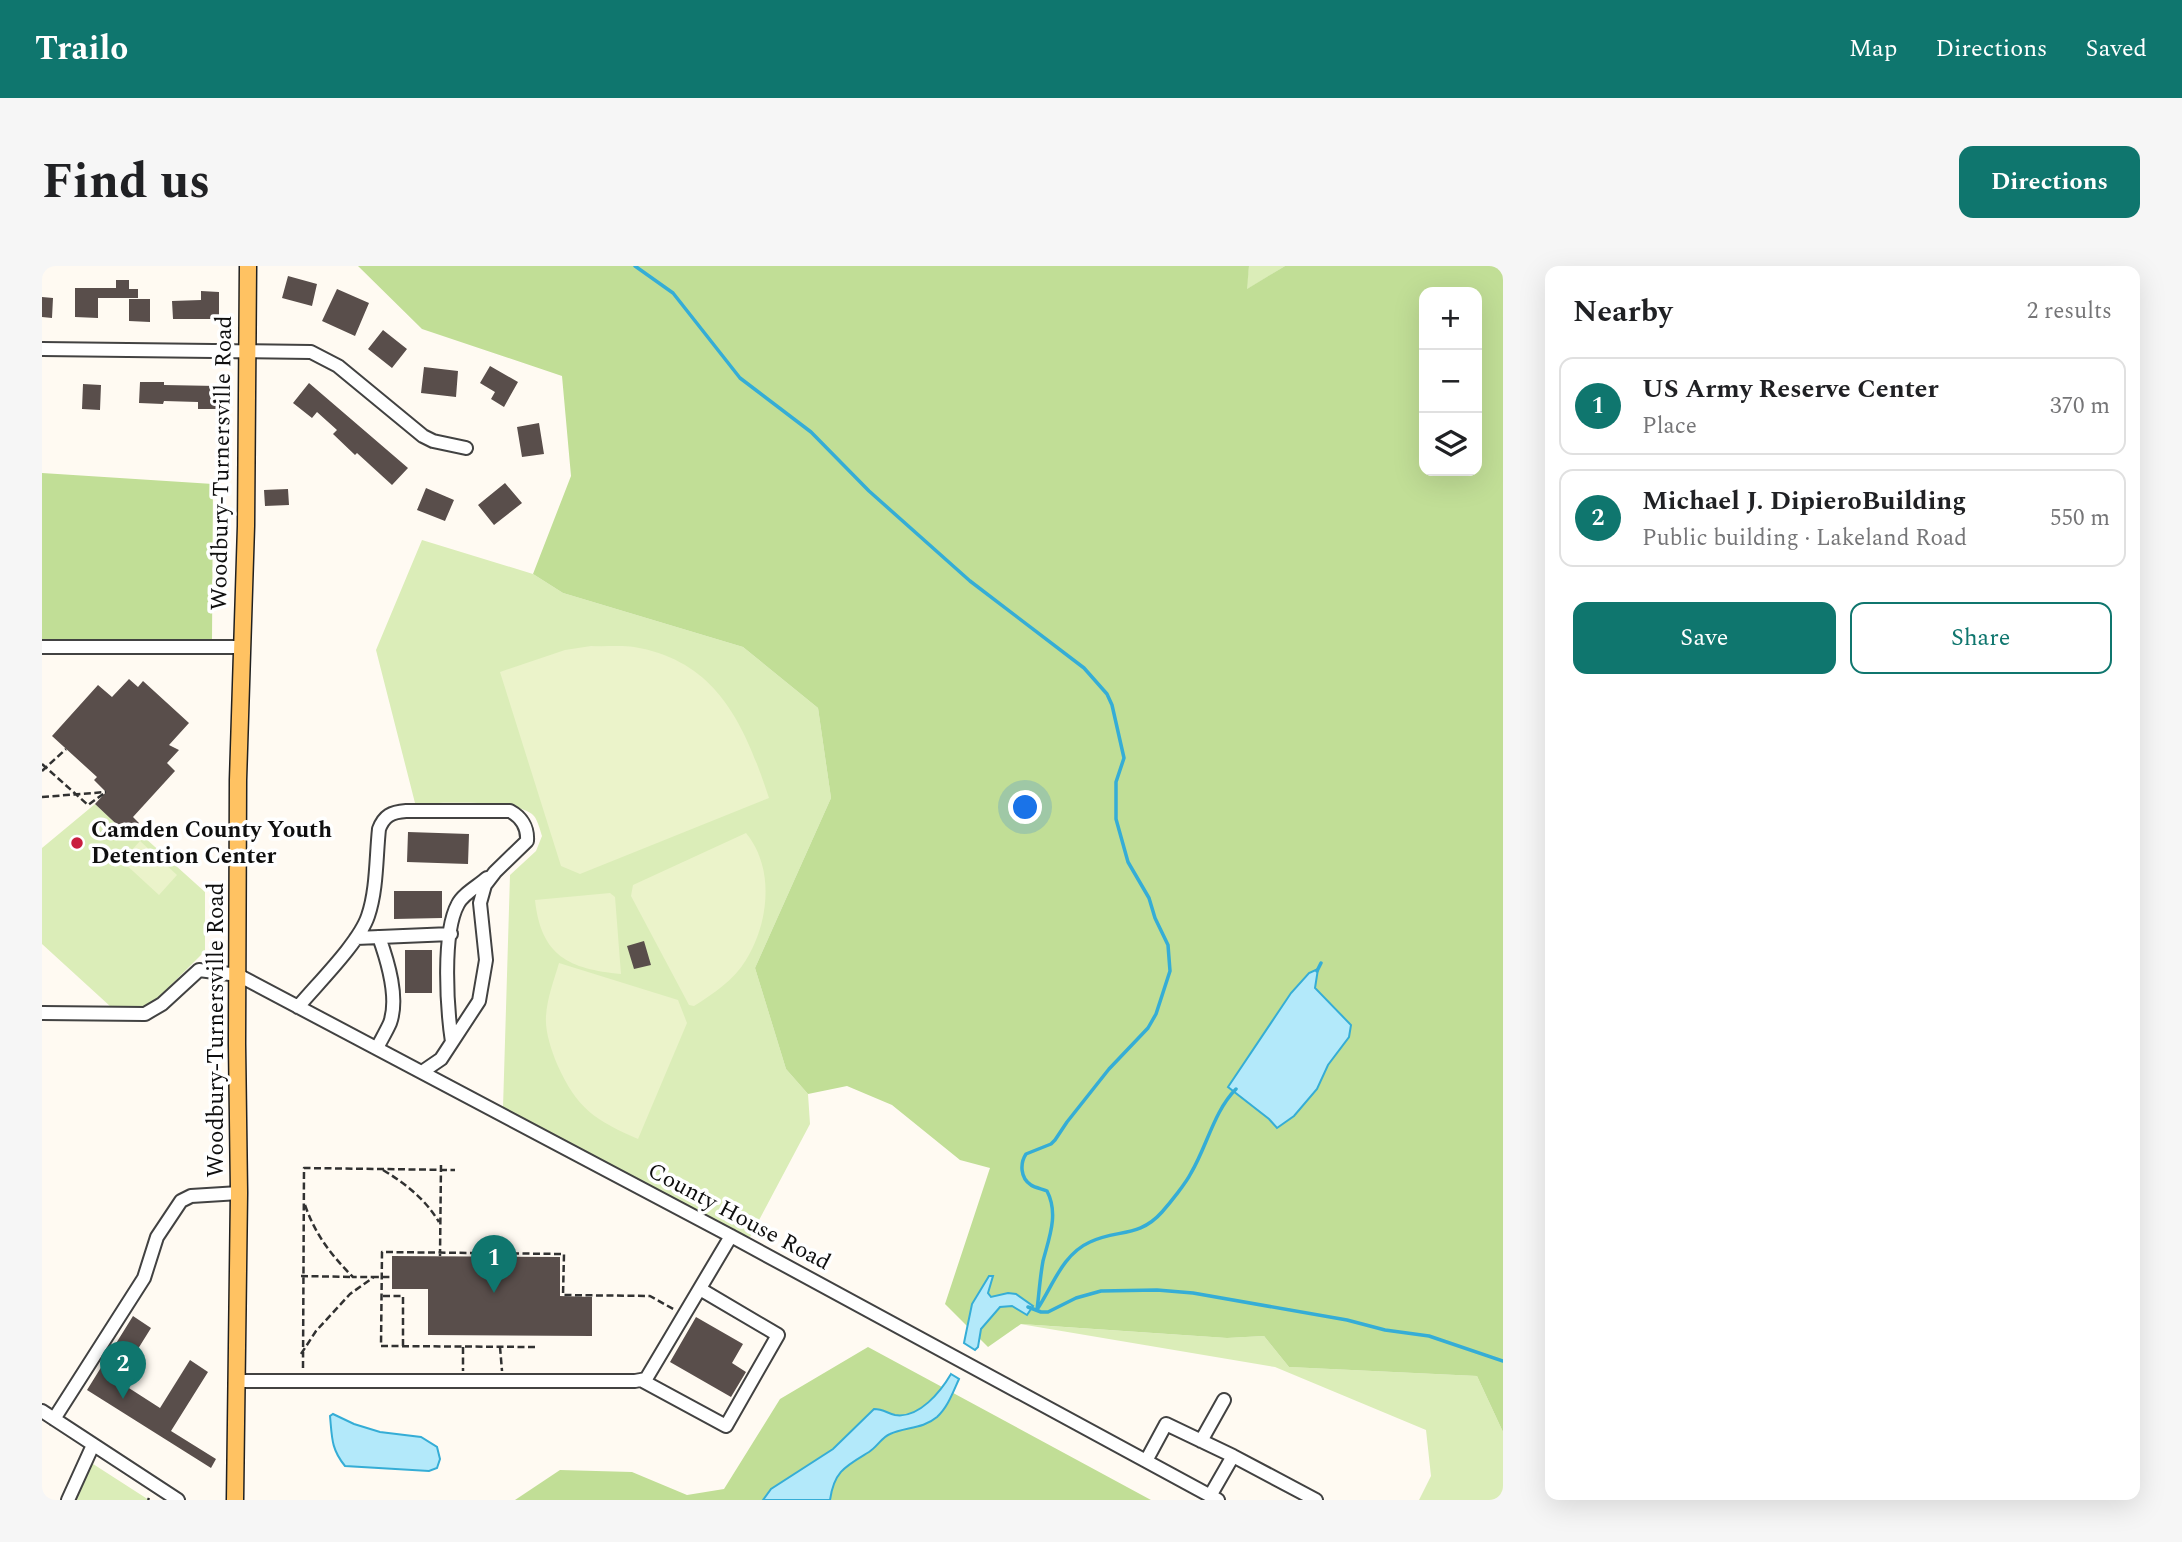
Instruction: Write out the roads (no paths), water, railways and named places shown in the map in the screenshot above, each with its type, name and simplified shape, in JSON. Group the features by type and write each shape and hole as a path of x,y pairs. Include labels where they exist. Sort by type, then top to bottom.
{"main road":[{"name":"Woodbury-Turnersville Road","path":"235,1500 241,647 246,526 248,266"}],"street":[{"path":"42,349 302,351 319,355 338,366 423,436 440,443 466,447"},
{"path":"42,647 241,647"},
{"path":"298,1007 356,938 367,919 371,906 379,829 388,815 406,811 510,811 522,820 528,834 527,841 459,901 453,916 447,1012 452,1042"},
{"path":"422,1072 441,1059 479,1000 486,960 480,903 485,886 496,870"},
{"path":"356,938 451,934"},
{"path":"377,1048 390,1021 393,996 385,953 379,937"},
{"path":"42,1013 145,1014 162,1004 199,970 238,975"},
{"name":"County House Road","path":"238,975 731,1236 1214,1498"},
{"path":"54,1419 144,1278 157,1237 181,1201 191,1196 239,1194"},
{"path":"236,1381 646,1379 731,1236"},
{"path":"641,1380 726,1426 778,1335 699,1289"},
{"path":"1201,1441 1224,1400"},
{"path":"42,1412 178,1500"},
{"path":"1146,1461 1166,1424 1316,1500"},
{"path":"68,1500 93,1445"},
{"path":"1214,1498 1233,1456"}],"water":[{"path":"1318,969 1315,988 1351,1025 1349,1037 1328,1065 1317,1089 1294,1116 1277,1128 1228,1087 1291,993 1309,973"},
{"path":"989,1276 993,1276 988,1293 991,1297 1016,1294 1033,1306 1027,1315 1012,1306 1000,1307 981,1329 975,1350 964,1343 972,1304"},
{"path":"951,1374 959,1379 941,1413 926,1424 887,1435 872,1450 842,1470 830,1500 763,1500 771,1489 833,1449 874,1409 895,1415 912,1413 935,1395"},
{"path":"333,1414 380,1432 421,1437 437,1447 440,1459 437,1468 429,1471 345,1466 333,1442 330,1416"}],"waterway":[{"path":"635,266 673,293 740,378 811,432 869,491 970,581 1084,668 1107,694 1112,705 1124,758 1116,782 1116,819 1128,862 1149,898 1168,945 1170,971 1156,1014 1148,1028 1109,1069 1055,1140 1026,1154 1024,1158 1022,1170 1025,1178 1033,1186 1047,1191 1053,1217 1043,1261 1037,1310"},
{"path":"1317,971 1321,963"},
{"path":"1038,1308 1059,1271 1081,1247 1100,1238 1145,1226 1162,1212 1189,1177 1216,1118 1236,1089"},
{"path":"1028,1307 1048,1312 1076,1298 1101,1291 1157,1290 1193,1293 1429,1336 1503,1361"}],"place":[{"name":"Camden County Youth Detention Center","path":"77,843"},
{"name":"US Army Reserve Center","path":"494,1293"},
{"name":"Michael J. DipieroBuilding","path":"123,1399"}]}
